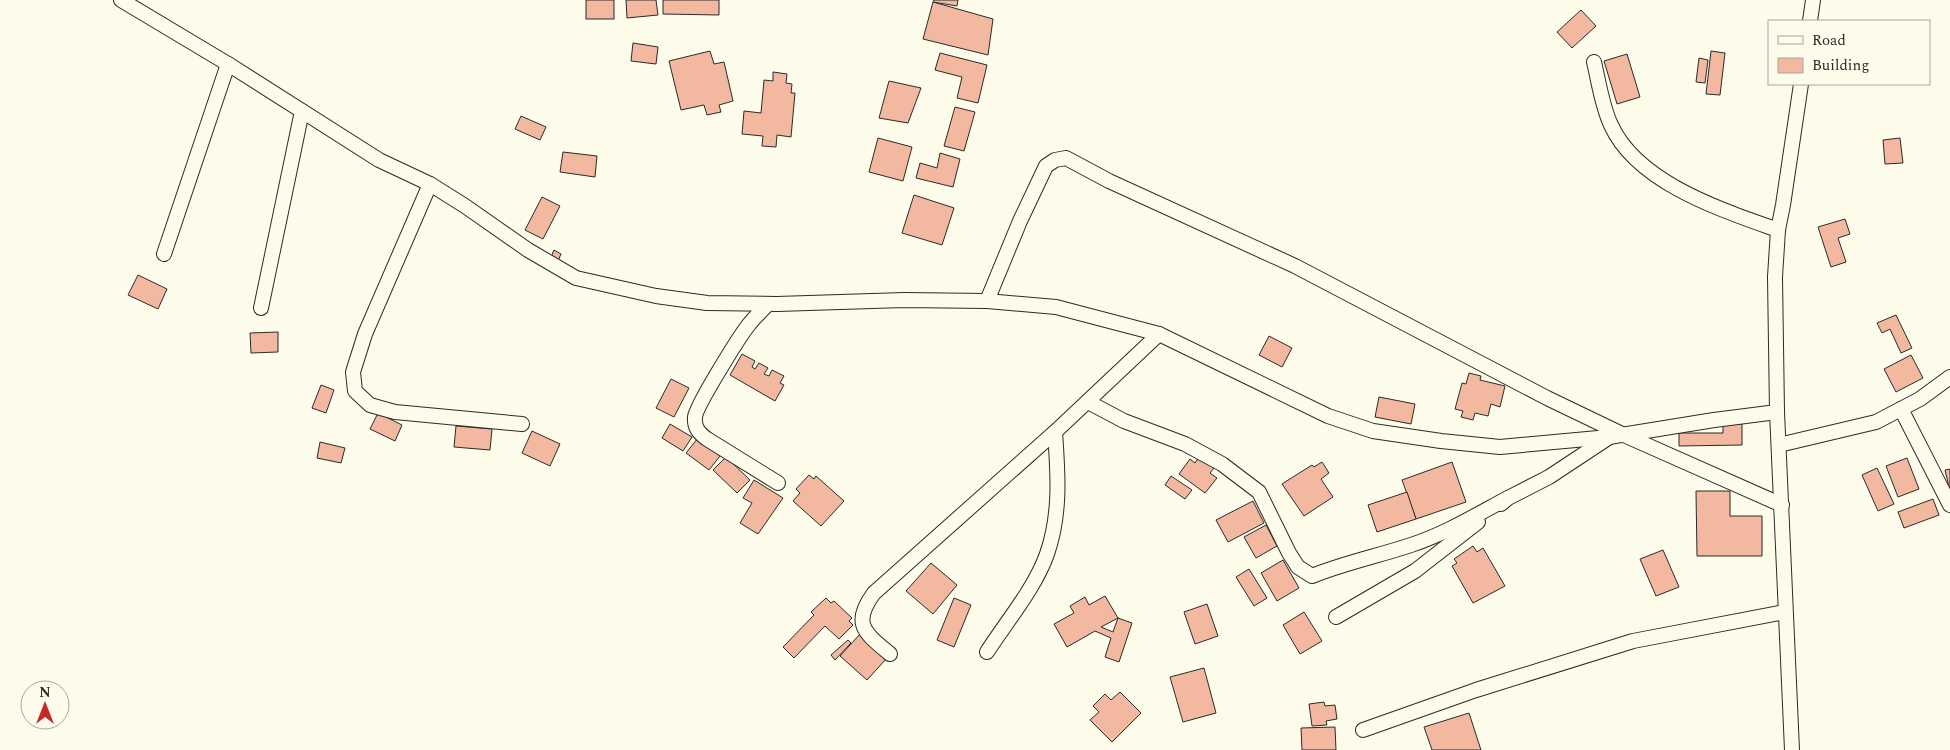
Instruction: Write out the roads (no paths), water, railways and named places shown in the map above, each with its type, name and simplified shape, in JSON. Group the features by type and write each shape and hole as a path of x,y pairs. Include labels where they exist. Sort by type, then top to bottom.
{"street":[{"path":"121,0 228,64 378,160 430,184 528,250 576,278 656,296 707,303 768,304 876,300 987,301 1056,308 1158,334 1222,363 1328,416 1372,431 1441,441 1500,446 1609,437 1778,412"},
{"path":"1810,20 1813,0"},
{"path":"1594,62 1611,125 1626,150 1665,181 1716,208 1778,230"},
{"path":"164,254 228,64"},
{"path":"1792,750 1785,612 1775,277 1778,230 1801,85"},
{"path":"262,308 302,111"},
{"path":"987,301 1020,221 1046,166 1055,160 1066,158 1109,181 1295,266 1547,398 1624,435 1782,505"},
{"path":"430,184 364,334 353,372 355,390 370,405 395,412 522,424"},
{"path":"768,304 747,327 704,397 695,416 695,425 698,433 778,483"},
{"path":"890,654 870,637 863,624 864,607 874,593 1088,402 1158,334"},
{"path":"1779,445 1876,422 1920,399 1950,377"},
{"path":"1088,402 1124,421 1186,444 1222,464 1259,492 1289,553 1298,567 1312,576 1412,545 1442,533 1549,477 1609,437"},
{"path":"1901,409 1950,505"},
{"path":"987,652 1038,574 1047,553 1054,526 1058,486 1055,432"},
{"path":"1336,617 1415,571 1508,498"},
{"path":"1363,730 1476,690 1634,641 1785,612"}]}
